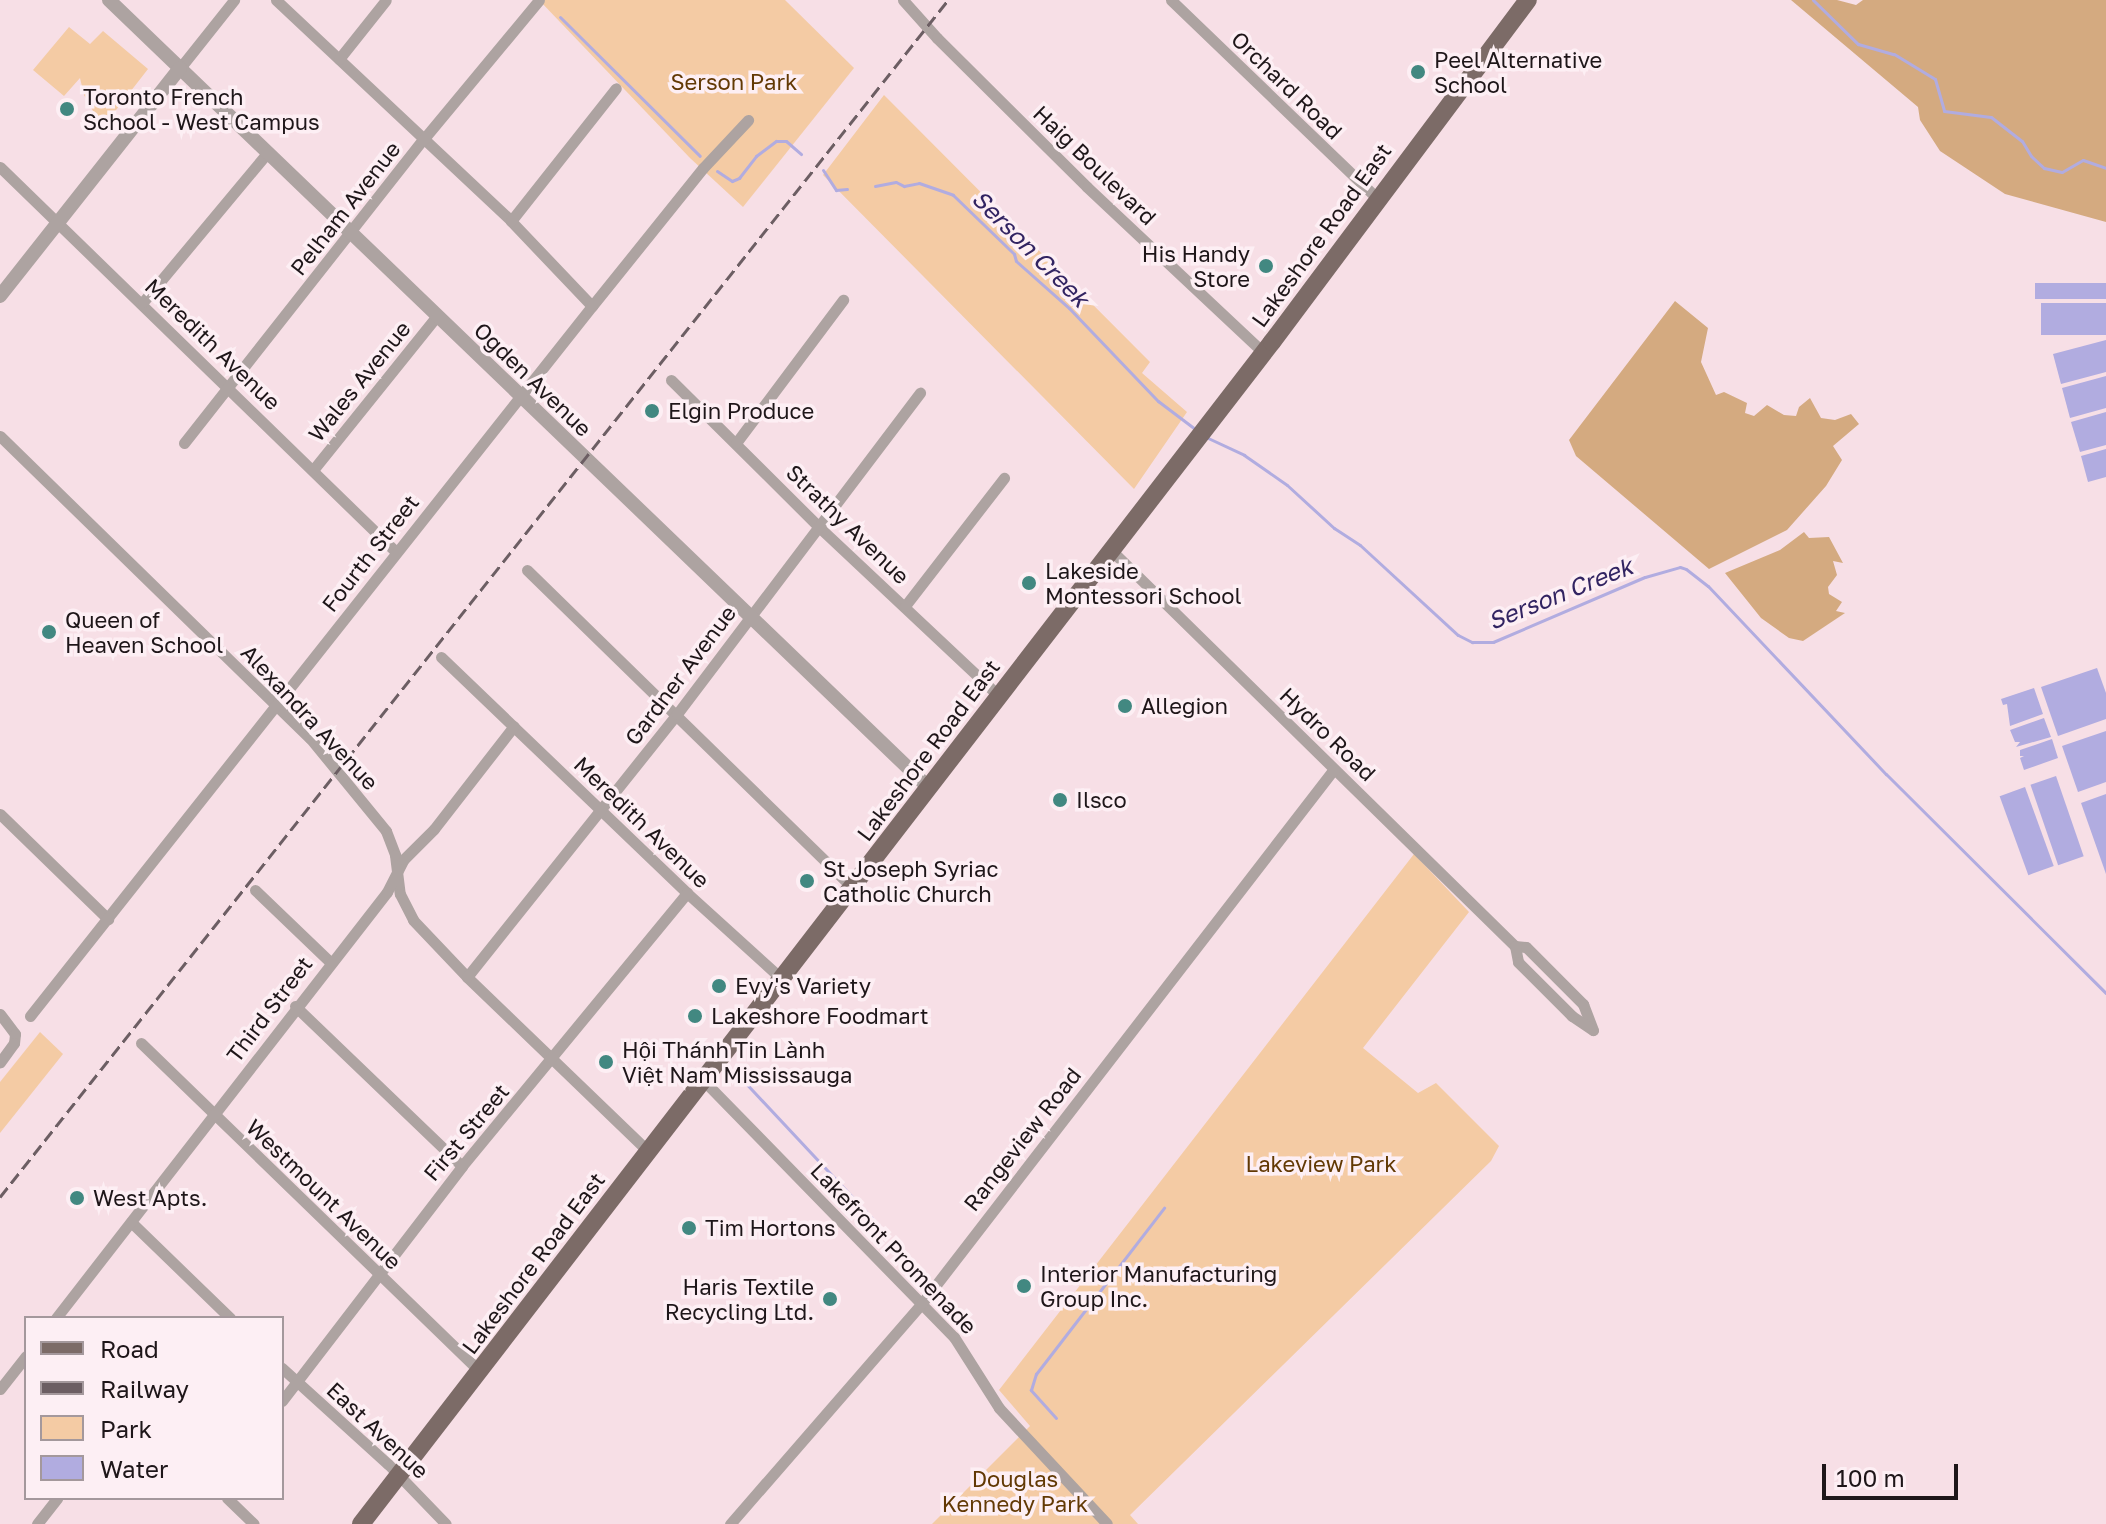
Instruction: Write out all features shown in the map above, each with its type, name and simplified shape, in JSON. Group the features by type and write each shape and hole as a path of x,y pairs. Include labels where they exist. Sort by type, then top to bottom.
{"main road":[{"name":"Lakeshore Road East","path":"361,1524 1264,353 1528,0"}],"street":[{"name":"Ogden Avenue","path":"109,0 748,618 929,788"},
{"path":"0,296 234,0"},
{"path":"276,0 422,141 511,221 592,306"},
{"path":"339,59 386,0"},
{"name":"Pelham Avenue","path":"184,443 352,234 422,141 539,0"},
{"name":"Haig Boulevard","path":"903,0 937,38 1087,187 1264,353"},
{"name":"Orchard Road","path":"1171,0 1377,198"},
{"path":"511,221 616,88"},
{"name":"Fourth Street","path":"30,1016 592,306 703,168 748,120"},
{"path":"143,302 268,152"},
{"name":"Meredith Avenue","path":"0,167 143,302 396,552"},
{"path":"736,443 843,300"},
{"name":"Wales Avenue","path":"313,470 436,317"},
{"name":"Strathy Avenue","path":"671,380 820,528 999,696"},
{"name":"Gardner Avenue","path":"467,977 677,714 920,393"},
{"name":"Alexandra Avenue","path":"0,436 277,704 377,818 391,842 400,894 413,920 467,977 649,1152"},
{"path":"905,606 1004,478"},
{"name":"Hydro Road","path":"1112,551 1334,769 1436,864 1515,946"},
{"path":"527,570 853,888"},
{"name":"Meredith Avenue","path":"441,657 687,893 783,980"},
{"name":"Third Street","path":"58,1316 215,1115 295,1006 387,892 396,871 514,726"},
{"name":"Rangeview Road","path":"730,1524 922,1303 1334,769"},
{"path":"0,814 108,919"},
{"path":"255,890 330,962"},
{"name":"First Street","path":"284,1398 462,1166 687,893"},
{"path":"1515,946 1526,947 1583,1004 1593,1030 1572,1016 1515,958 1515,946"},
{"path":"295,1006 462,1166"},
{"path":"0,1014 11,1024 14,1043 0,1062"},
{"name":"Westmount Avenue","path":"141,1043 480,1372"},
{"name":"Lakefront Promenade","path":"704,1081 954,1337 999,1408 1107,1524"},
{"path":"131,1222 228,1316"},
{"path":"0,1389 24,1359"},
{"name":"East Avenue","path":"284,1370 446,1524"},
{"path":"37,1524 55,1500"},
{"path":"229,1500 254,1524"}],"green space":[{"name":"Serson Park","path":"539,0 785,0 854,68 743,207 690,158"},
{"path":"69,27 90,44 103,31 148,69 106,123 93,111 84,95 80,78 64,96 33,70"},
{"path":"884,95 1150,362 1142,373 1187,412 1134,489 823,175"},
{"name":"Lakeview Park","path":"1414,854 1469,912 1363,1048 1418,1093 1436,1083 1499,1146 1491,1161 1130,1515 1138,1524 932,1524 1030,1426 999,1390"},
{"path":"40,1032 63,1054 0,1133 0,1082"}],"shaded area":[{"path":"1791,0 1837,0 1856,5 1863,0 2106,0 2106,222 2005,194 1940,151 1920,120 1918,107"},
{"path":"1675,301 1708,328 1701,362 1716,395 1724,392 1747,403 1745,413 1754,416 1767,405 1784,415 1796,416 1799,407 1810,398 1821,418 1835,420 1851,414 1859,424 1833,446 1842,460 1826,486 1787,530 1709,569 1576,456 1569,440"},
{"path":"1804,532 1809,538 1829,537 1843,563 1833,561 1837,575 1828,587 1829,594 1842,602 1836,611 1845,613 1803,641 1789,638 1761,618 1725,573 1780,550"}],"water":[{"path":"2035,283 2106,283 2106,299 2035,299"},
{"path":"2041,303 2106,303 2106,335 2041,335"},
{"path":"2106,340 2106,372 2061,384 2053,354"},
{"path":"2106,376 2106,408 2070,418 2062,388"},
{"path":"2106,412 2106,445 2080,452 2071,422"},
{"path":"2106,449 2106,477 2088,482 2081,456"},
{"path":"2097,668 2106,693 2106,719 2058,736 2041,687"},
{"path":"2034,688 2043,714 2010,726 2007,704 2003,705 2001,699"},
{"path":"2044,718 2051,737 2016,747 2020,742 2015,742 2010,730"},
{"path":"2106,731 2106,782 2078,792 2062,746"},
{"path":"2052,739 2058,758 2024,770 2020,758 2024,756 2020,756 2020,750"},
{"path":"2056,776 2084,856 2058,865 2030,785"},
{"path":"2025,787 2054,866 2028,875 2000,796"},
{"path":"2106,794 2106,874 2081,803"}],"waterway":[{"path":"1813,0 1858,44 1894,54 1935,79 1944,111 1991,117 2022,141 2031,156 2044,168 2062,172 2083,160 2106,168"},
{"name":"Serson Creek","path":"560,17 700,156"},
{"name":"Serson Creek","path":"717,171 732,181 739,178 756,156 776,141 786,141 801,154"},
{"name":"Serson Creek","path":"823,170 836,190 847,189"},
{"name":"Serson Creek","path":"875,186 896,182 904,186 919,183 953,195 1014,254 1016,261 1069,308 1158,401 1195,429"},
{"name":"Serson Creek","path":"1208,438 1244,455 1287,485 1334,528 1360,545 1458,635 1472,642 1493,642 1645,577 1680,567 1686,569 1708,586 1886,774 2106,993"},
{"path":"739,1076 887,1234"},
{"path":"1056,1418 1031,1390 1036,1374 1164,1208"}],"railway":[{"path":"0,1197 948,0"}],"place":[{"name":"Peel Alternative School","path":"1418,72"},
{"name":"Toronto French School - West Campus","path":"67,109"},
{"name":"His Handy Store","path":"1266,266"},
{"name":"Elgin Produce","path":"652,411"},
{"name":"Lakeside Montessori School","path":"1029,583"},
{"name":"Queen of Heaven School","path":"49,632"},
{"name":"Allegion","path":"1125,706"},
{"name":"Ilsco","path":"1060,800"},
{"name":"St Joseph Syriac Catholic Church","path":"807,881"},
{"name":"Evy's Variety","path":"719,986"},
{"name":"Lakeshore Foodmart","path":"695,1016"},
{"name":"Hội Thánh Tin Lành Việt Nam Mississauga","path":"606,1062"},
{"name":"West Apts.","path":"77,1198"},
{"name":"Tim Hortons","path":"689,1228"},
{"name":"Interior Manufacturing Group Inc.","path":"1024,1286"},
{"name":"Haris Textile Recycling Ltd.","path":"830,1299"}],"park label":[{"name":"Douglas Kennedy Park","path":"1015,1490"}]}
